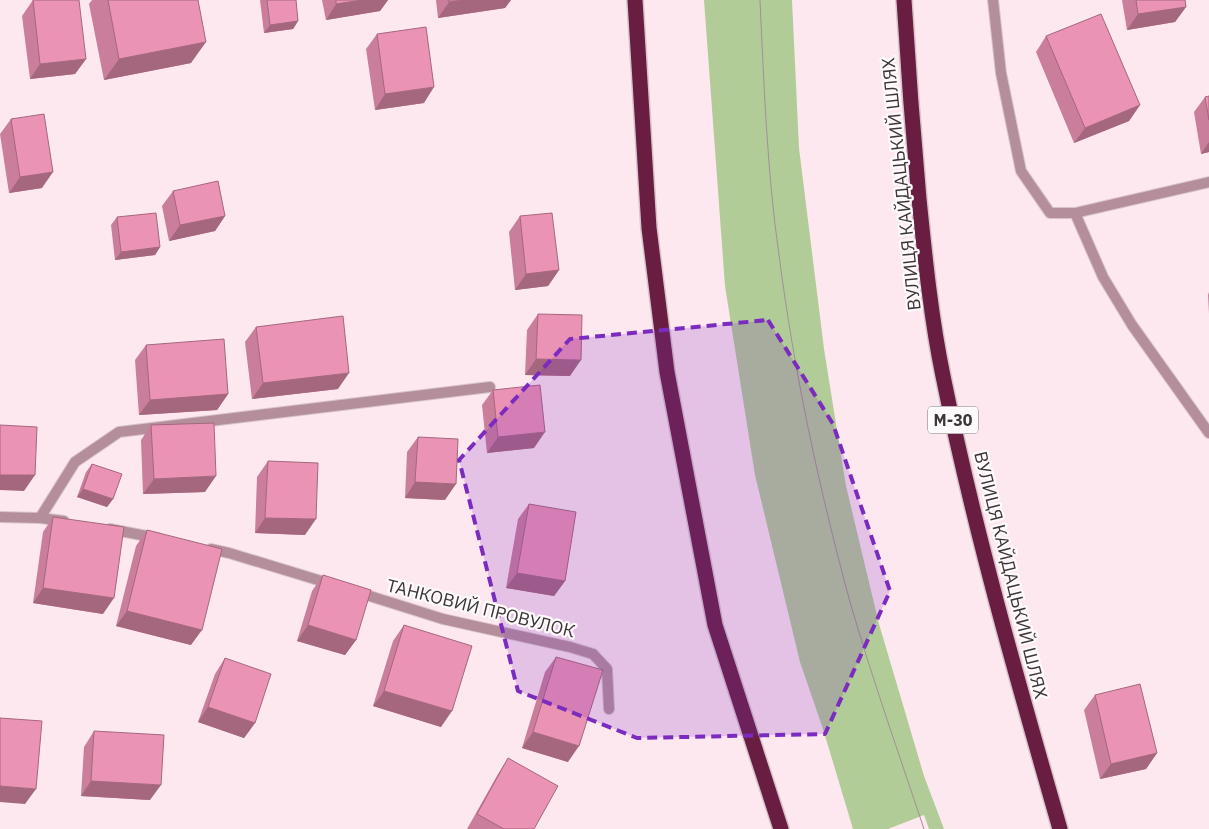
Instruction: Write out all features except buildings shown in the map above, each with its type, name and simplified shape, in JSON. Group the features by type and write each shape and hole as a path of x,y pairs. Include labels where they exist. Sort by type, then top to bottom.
{"highway":[{"path":"635,0 649,228 667,372 715,625 781,829"},
{"name":"ВУЛИЦЯ КАЙДАЦЬКИЙ ШЛЯХ","path":"904,0 909,98 926,272 943,375 968,490 1023,699 1060,829"}],"street":[{"path":"993,0 1001,74 1021,171 1050,213 1075,213 1209,182"},
{"path":"1075,213 1103,277 1132,325 1209,433"},
{"path":"40,518 75,462 119,432 490,387"},
{"path":"0,517 40,518 78,523"},
{"path":"97,526 163,539"},
{"name":"ТАНКОВИЙ ПРОВУЛОК","path":"201,547 229,552 444,619 570,646 593,654 607,669 609,710"}],"highlighted area":[{"path":"768,320 833,424 890,591 825,734 637,738 518,691 459,460 570,339"}],"green space":[{"path":"704,0 792,0 799,148 824,349 846,486 879,624 924,776 944,829 929,829 924,815 888,829 853,829 823,729 800,662 755,475 725,286"}],"tram line":[{"path":"760,0 766,128 775,223 785,299 800,386 818,473 850,602 876,687 924,829"}]}
